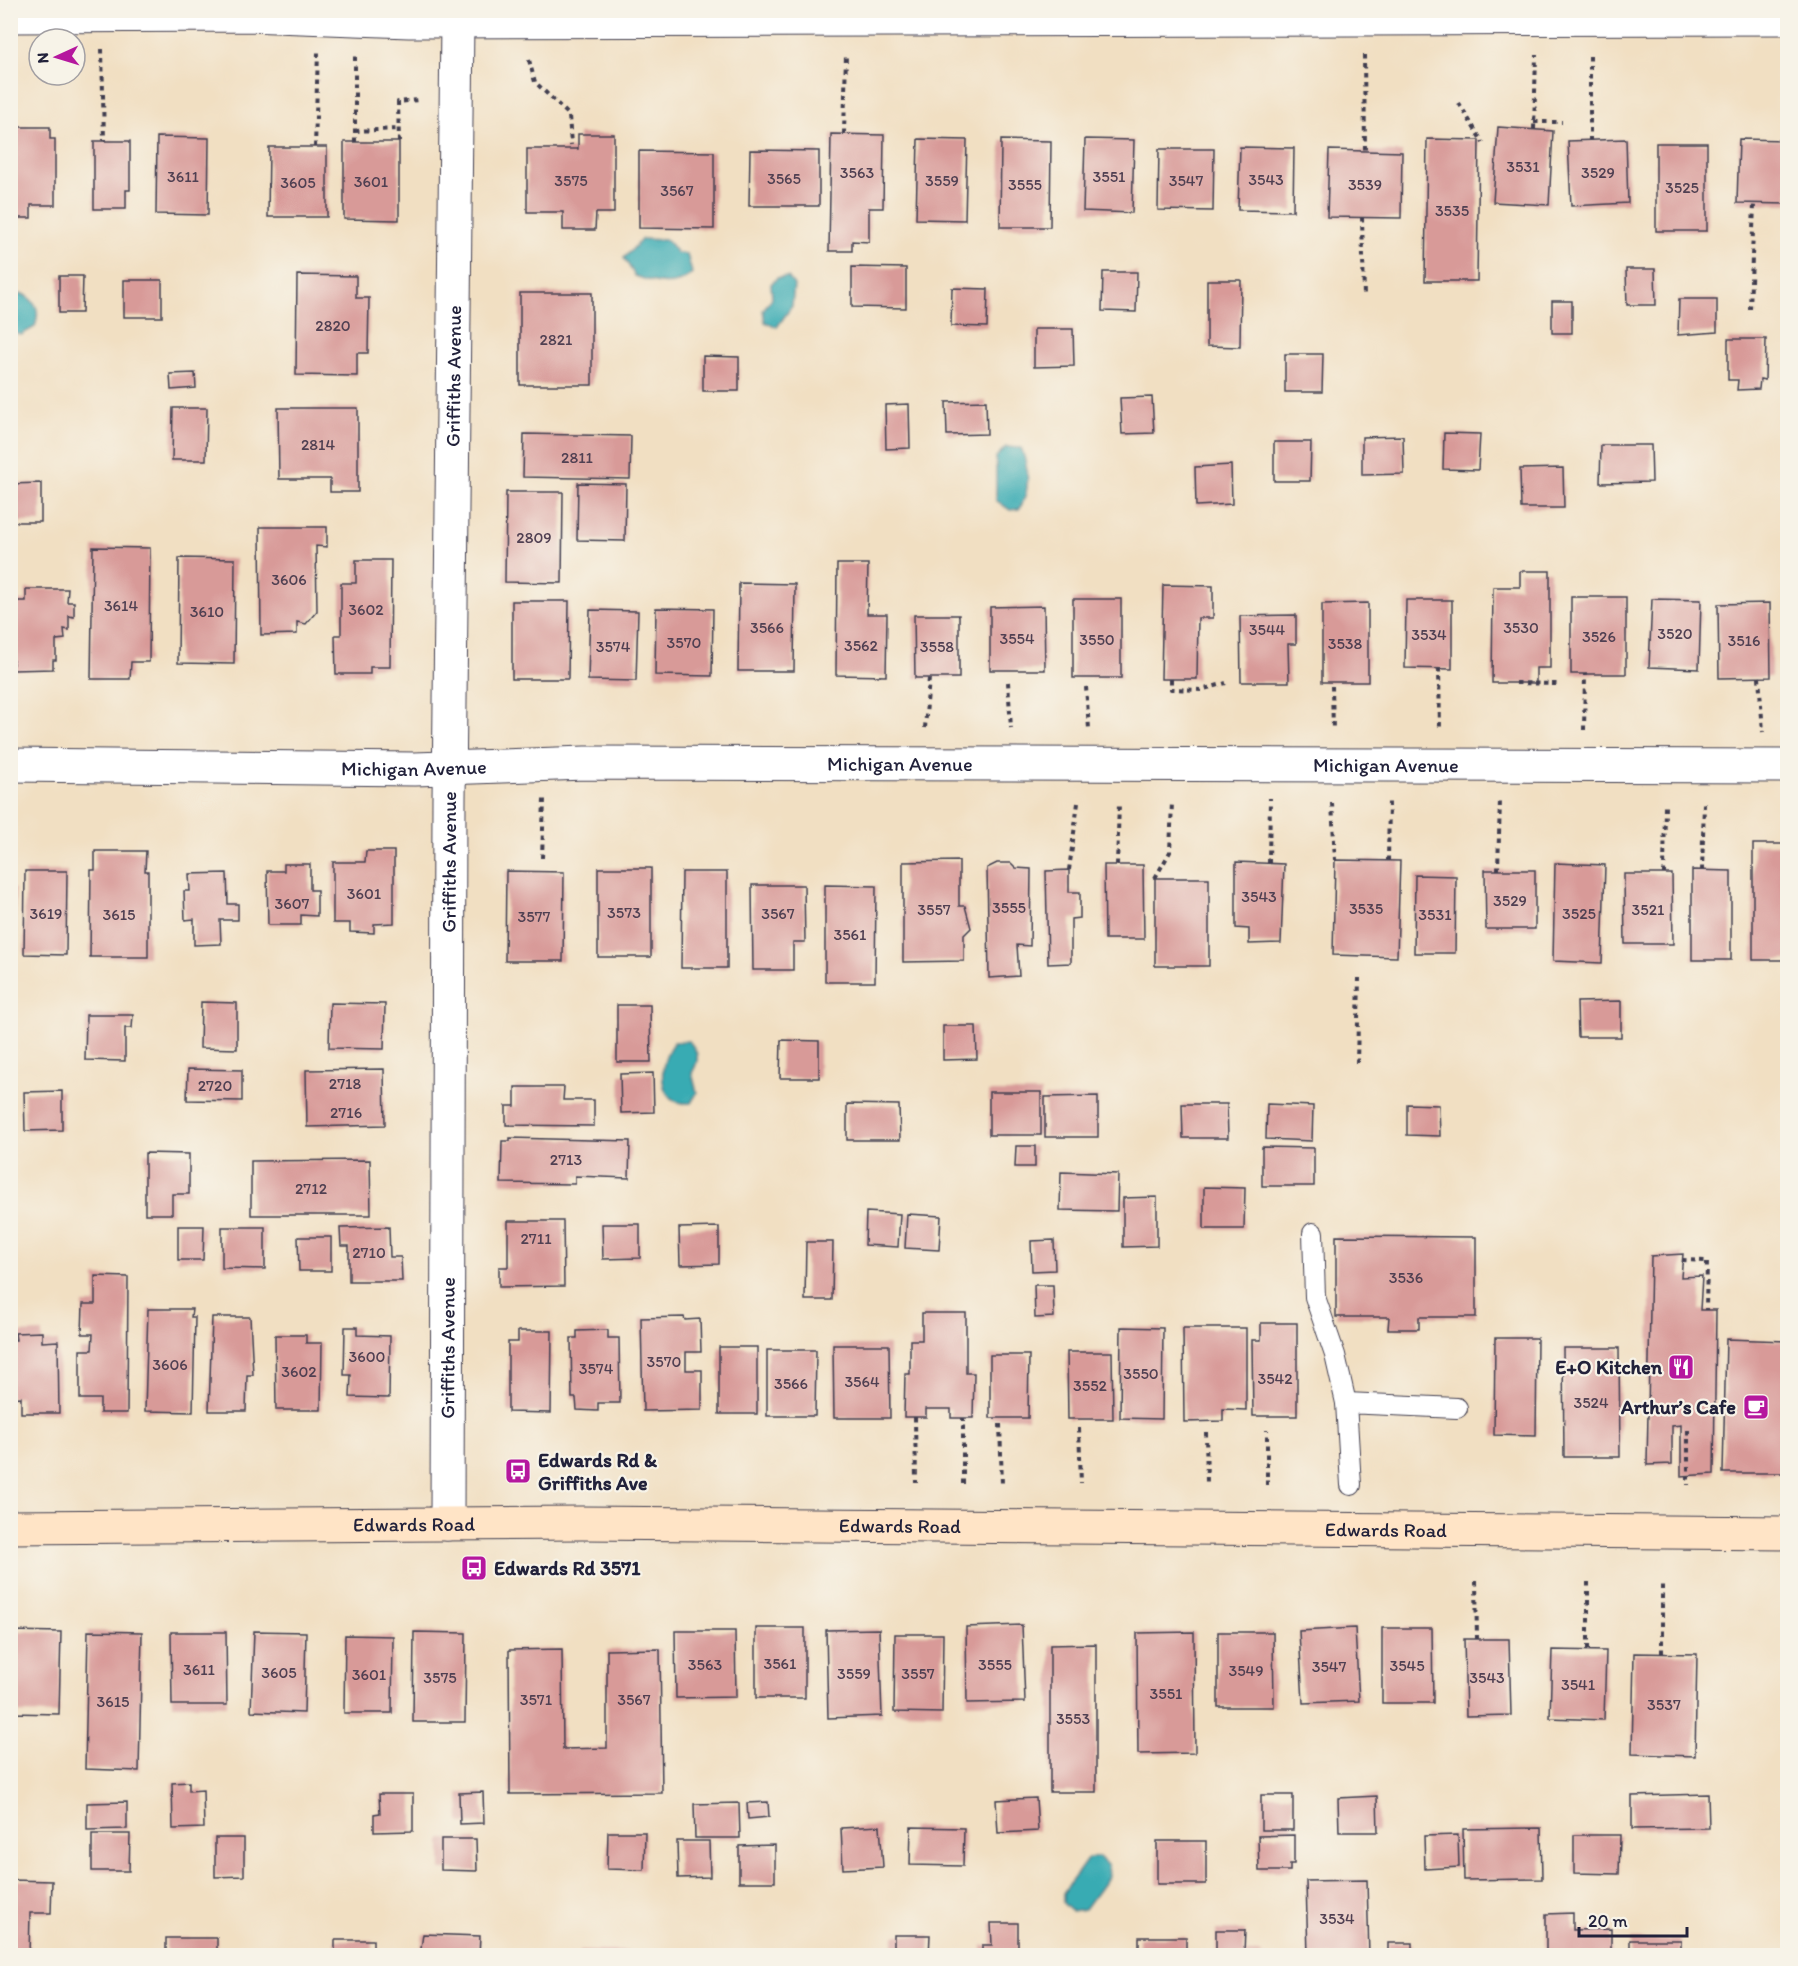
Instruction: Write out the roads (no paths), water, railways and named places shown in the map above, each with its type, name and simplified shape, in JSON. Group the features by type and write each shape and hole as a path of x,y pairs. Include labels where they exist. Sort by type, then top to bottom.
{"main road":[{"name":"Edwards Road","path":"10,1527 582,1522 1788,1533"}],"street":[{"path":"10,16 247,13 457,20 1788,18"},
{"name":"Griffiths Avenue","path":"447,1524 457,20"},
{"name":"Michigan Avenue","path":"10,765 451,768 546,765 1788,766"}],"lane":[{"path":"1313,1233 1315,1297 1335,1355 1346,1403 1351,1485"},
{"path":"1346,1403 1457,1408"}],"water":[{"path":"642,239 667,240 677,253 687,254 692,273 679,282 665,284 635,276 624,258"},
{"path":"788,277 794,285 792,306 777,327 765,322 763,310 772,298 771,284 777,278"},
{"path":"23,294 35,304 37,316 35,327 21,335 11,332 11,295"},
{"path":"1006,447 1021,448 1026,463 1026,495 1019,509 1010,510 996,500 996,457"},
{"path":"689,1041 697,1056 692,1073 697,1093 691,1103 679,1102 671,1098 663,1081 665,1060 674,1042"},
{"path":"1099,1857 1108,1866 1109,1876 1085,1909 1071,1911 1063,1903 1063,1893 1088,1858"}],"place":[{"name":"E+O Kitchen","path":"1681,1367"},
{"name":"Arthur’s Cafe","path":"1756,1407"},
{"name":"Edwards Rd & Griffiths Ave","path":"518,1471"},
{"name":"Edwards Rd 3571","path":"474,1568"}]}
